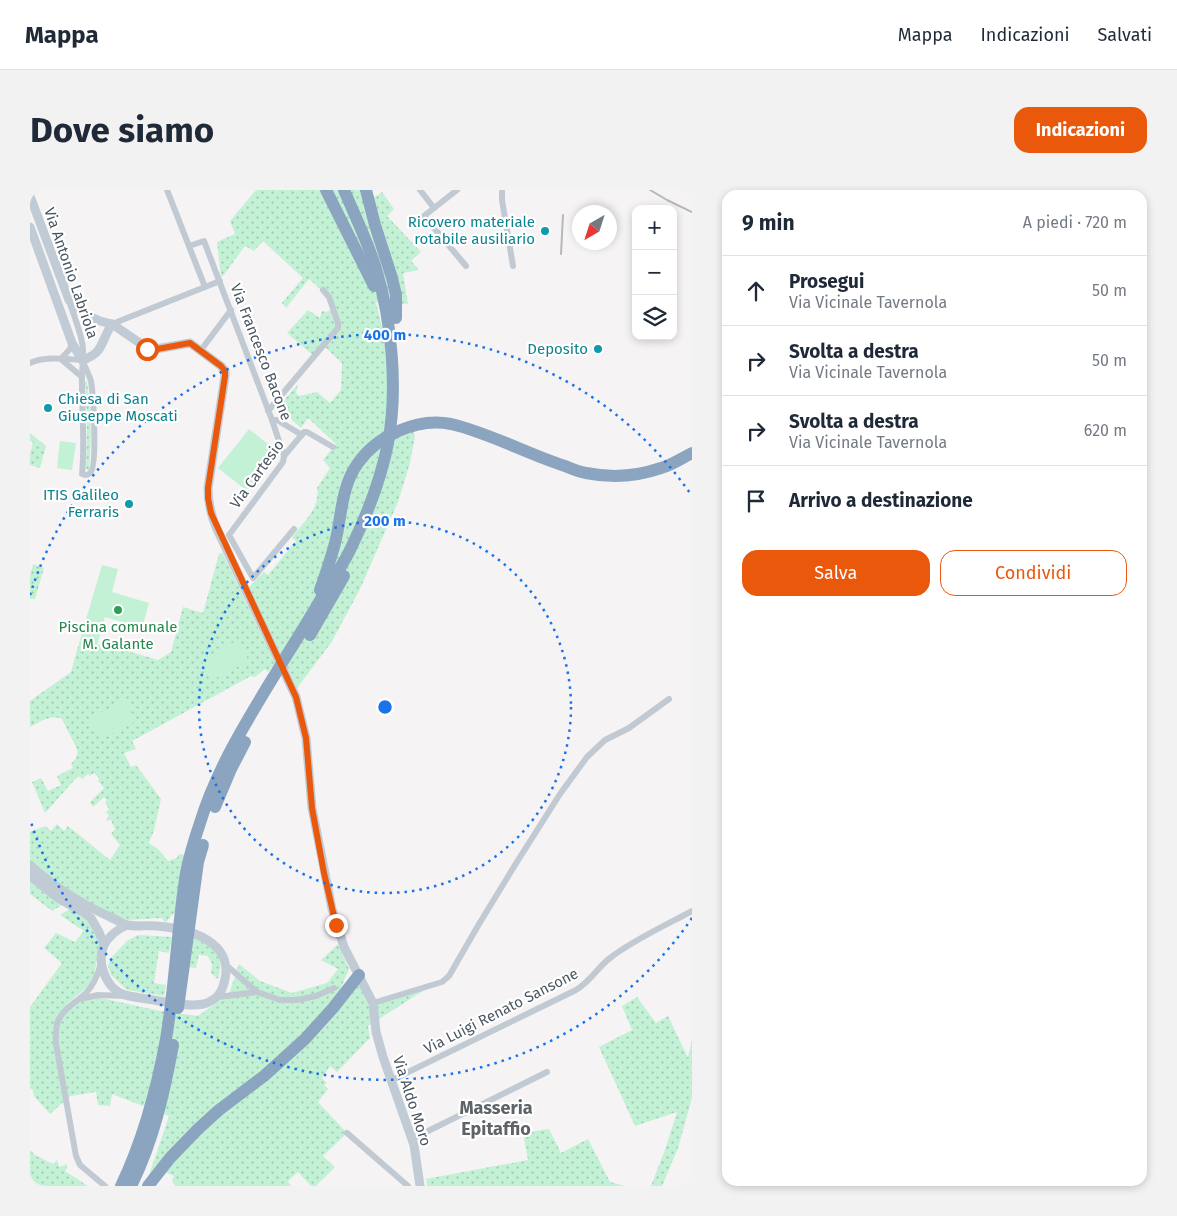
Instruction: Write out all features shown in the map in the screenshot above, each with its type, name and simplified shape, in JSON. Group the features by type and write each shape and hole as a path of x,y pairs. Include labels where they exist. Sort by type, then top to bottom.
{"highway":[{"path":"326,190 374,284 391,349"},
{"path":"306,625 351,549 368,509 388,444 391,424 391,349 385,303 376,269 344,190"},
{"path":"353,190 384,267 396,318"},
{"path":"121,1186 130,1167 154,1095 166,1038 185,877 200,822 222,766 252,713 325,611 358,553 376,512 395,446 400,408 396,295 366,190"},
{"path":"131,1186 141,1167 152,1135 168,1076 198,862 208,824 230,770 295,651 306,625 335,546 342,501 348,482 357,464 371,448 391,434 417,425 437,423 450,424 552,462 586,473 600,475 627,476 662,468 692,453"},
{"path":"148,1186 170,1158 198,1129 219,1110 264,1076 305,1039 333,1008 358,975"}],"street":[{"path":"167,190 205,287"},
{"path":"420,190 434,208"},
{"path":"456,190 424,216 466,266"},
{"path":"502,190 513,266"},
{"name":"Via Antonio Labriola","path":"30,196 82,344 82,360 82,377 84,454 82,474 87,475 91,471 94,455 94,406 90,379 82,360 72,344 30,228"},
{"path":"189,246 204,241 220,281"},
{"name":"Via Francesco Bacone","path":"112,324 220,281 284,456"},
{"path":"268,411 338,328 329,297 323,290"},
{"path":"30,363 41,359 82,360 90,358 98,352 112,324 88,316 68,300"},
{"path":"204,346 231,310"},
{"name":"Via Aldo Moro","path":"112,324 150,350 190,343 225,371 208,488 211,513 296,697 306,738 312,808 332,909 344,946 373,1003 383,1057 412,1139 420,1186"},
{"path":"61,359 72,344"},
{"path":"61,359 82,377"},
{"name":"Via Cartesio","path":"272,420 277,420 302,435"},
{"name":"Via Cartesio","path":"294,529 253,578 229,535 283,462 284,456 302,435 306,432 333,447"},
{"path":"373,1003 442,982 450,976 515,865 560,794 587,757 605,740 628,728 669,699"},
{"path":"30,865 43,877 78,901 127,924 159,926 192,932 210,941 220,953 226,966 257,992 280,1000 297,1000 316,996 334,988"},
{"path":"30,876 58,898 91,918 104,945"},
{"name":"Via Luigi Renato Sansone","path":"392,1080 576,990 586,984 599,968 616,953 692,911"},
{"path":"105,1186 80,1165 76,1156 56,1044 56,1028 58,1020 65,1010 92,986 100,969 104,945 110,936 127,924"},
{"path":"101,961 105,978 114,989 126,996"},
{"path":"218,997 225,979 226,966"},
{"path":"76,1000 98,995 126,996 193,1005 206,1004 218,997 257,992"},
{"path":"412,1139 547,1072"},
{"path":"347,1133 408,1186"}],"green space":[{"path":"256,190 369,190 375,197 382,192 394,209 387,216 421,252 411,261 419,270 403,273 408,304 376,302 383,331 390,395 386,432 412,429 415,436 410,463 398,502 360,589 331,643 297,688 249,587 264,572 268,575 296,541 292,537 314,508 318,495 317,488 330,468 323,460 336,444 308,418 301,428 279,406 298,384 296,393 299,396 317,392 330,403 341,390 342,363 324,346 315,357 287,333 308,310 320,318 322,311 327,312 333,308 330,298 309,279 286,308 282,303 303,278 263,241 254,251 245,246 221,277 217,242 235,234 230,221"},
{"path":"85,381 87,382 91,425 88,470 86,469"},
{"path":"249,429 277,451 246,490 218,468"},
{"path":"30,433 46,446 40,468 30,465 33,442 30,441"},
{"path":"60,441 76,443 72,470 57,468"},
{"path":"221,553 275,663 268,672 265,669 255,677 251,676 132,741 136,749 124,753 131,767 136,765 161,799 149,843 159,850 168,861 177,858 179,854 186,855 175,912 165,923 162,918 128,920 107,913 73,896 30,863 30,832 45,826 51,831 57,824 64,831 68,826 110,860 120,845 111,834 115,829 111,820 106,821 109,816 106,812 109,809 105,803 107,800 104,797 93,807 90,802 104,788 94,773 90,776 88,774 82,779 78,776 45,813 32,782 41,778 48,791 61,785 57,776 73,768 71,764 76,757 77,749 62,719 49,718 30,727 30,701 71,672 80,640 97,645 114,642 124,650 158,660 171,652 183,607 203,613 219,554"},
{"path":"33,564 44,568 35,599 30,599 30,576"},
{"name":"Piscina comunale M. Galante","path":"102,565 118,569 112,592 149,603 142,628 105,617 97,645 80,640"},
{"path":"238,640 249,661 212,680 201,660"},
{"path":"125,700 136,721 100,740 89,719"},
{"path":"30,882 62,905 52,911 30,894"},
{"path":"70,909 87,919 95,931 100,944 94,975 87,987 66,1005 92,996 160,1011 198,1016 229,994 239,964 260,981 292,993 327,983 338,969 321,960 338,944 349,969 336,999 343,1003 360,984 369,1001 426,989 368,1026 370,1038 337,1072 330,1066 322,1078 327,1083 324,1085 328,1089 318,1102 347,1133 323,1156 335,1167 316,1186 311,1186 298,1172 288,1181 291,1186 175,1186 172,1180 174,1176 165,1172 146,1184 169,1116 112,1094 110,1106 98,1105 96,1092 70,1096 50,1114 34,1096 33,1090 30,1088 30,1007 62,963 44,948 56,933 75,942 84,931 60,915"},
{"path":"138,935 172,937 169,953 159,951 154,983 166,985 164,996 127,990 111,975 108,966 110,959 128,940"},
{"path":"191,935 205,943 216,953 220,965 218,979 211,973 212,964 208,956 199,954 196,968 188,967"},
{"path":"637,997 656,1023 668,1016 688,1058 692,1039 692,1098 678,1148 662,1186 651,1186 677,1112 635,1126 599,1047 632,1030 622,1006"},
{"path":"549,1129 561,1153 588,1139 610,1182 626,1186 427,1186 426,1179 528,1160 523,1133"},
{"path":"30,1150 35,1155 53,1164 57,1160 59,1167 67,1164 65,1171 88,1186 30,1186"}],"railway":[{"path":"650,190 692,212"},
{"path":"561,254 563,215"}],"place":[{"name":"Ricovero materiale rotabile ausiliario","path":"545,231"},
{"name":"Deposito","path":"598,349"},
{"name":"Chiesa di San Giuseppe Moscati","path":"48,408"},
{"name":"ITIS Galileo Ferraris","path":"129,504"},
{"name":"Piscina comunale M. Galante","path":"118,610"}],"district":[{"name":"Masseria Epitaffio","path":"496,1118"}],"route":[{"path":"147,349 152,350 186,342 190,343 225,371 208,488 211,513 296,697 306,738 312,808 336,925"}]}
